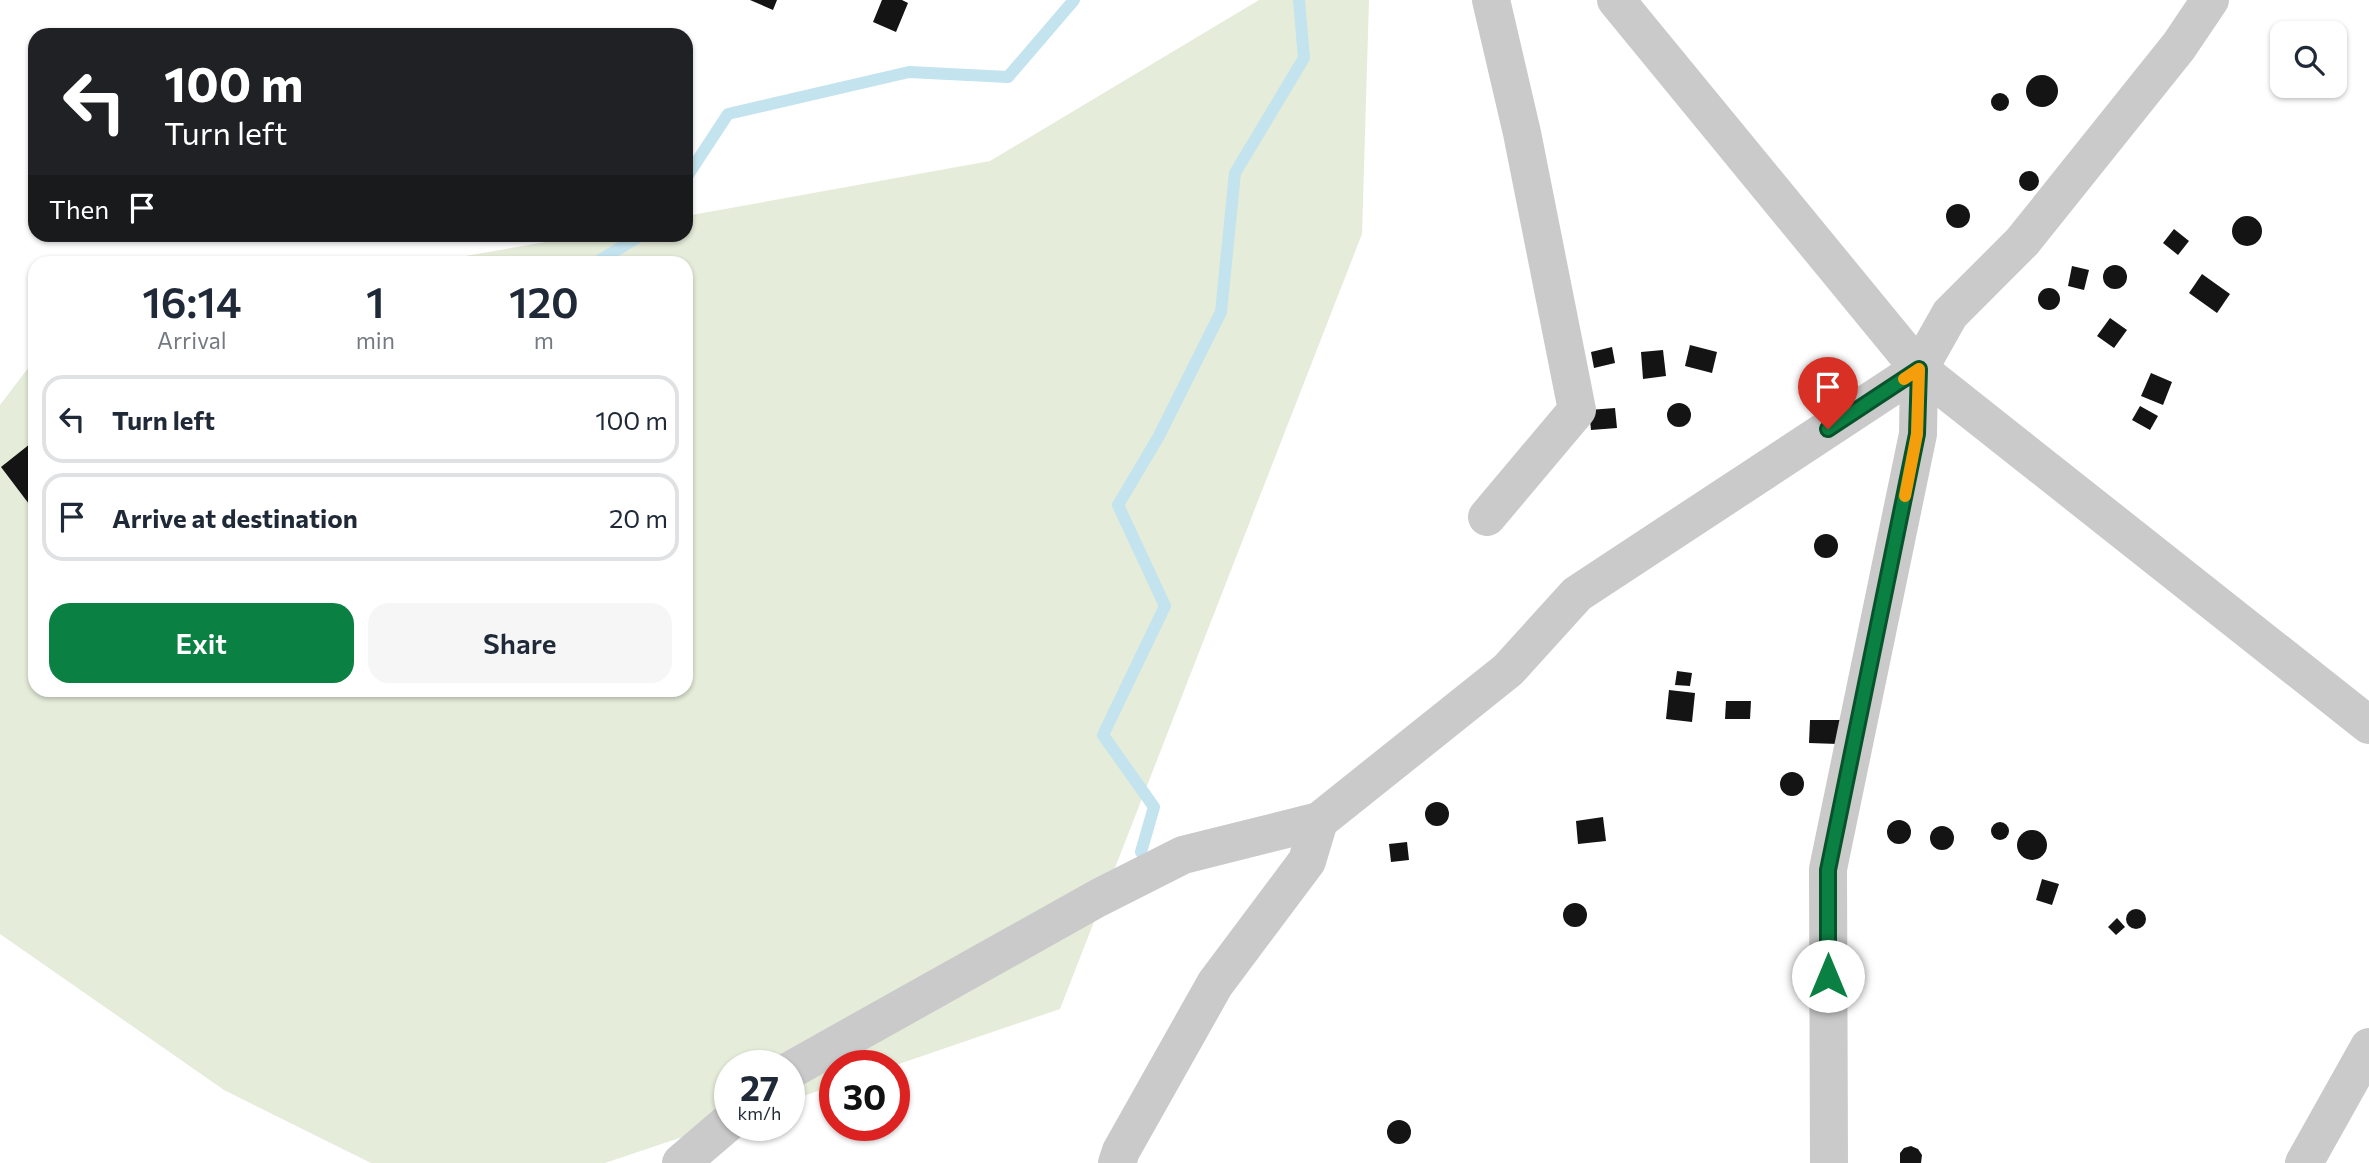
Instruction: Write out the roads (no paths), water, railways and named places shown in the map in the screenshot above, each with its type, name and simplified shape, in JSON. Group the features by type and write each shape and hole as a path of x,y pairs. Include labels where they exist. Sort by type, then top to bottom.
{"street":[{"path":"1487,517 1577,410 1522,133 1491,0"},
{"path":"1616,0 1919,369 2369,725"},
{"path":"805,1062 1098,898 1183,855 1319,821 1508,670 1577,594 1919,369 1950,314 2022,242 2179,46 2210,0"},
{"path":"1829,1163 1828,870 1917,434 1919,369"},
{"path":"1117,1163 1121,1150 1215,984 1307,861 1319,821"},
{"path":"2304,1163 2369,1047"},
{"path":"681,1163 714,1135"}],"waterway":[{"path":"693,167 728,114 909,72 1008,77 1074,0"},
{"path":"1141,852 1154,807 1103,735 1165,606 1118,505 1159,436 1221,312 1235,173 1304,58 1299,0"},
{"path":"607,256 630,242"}]}
